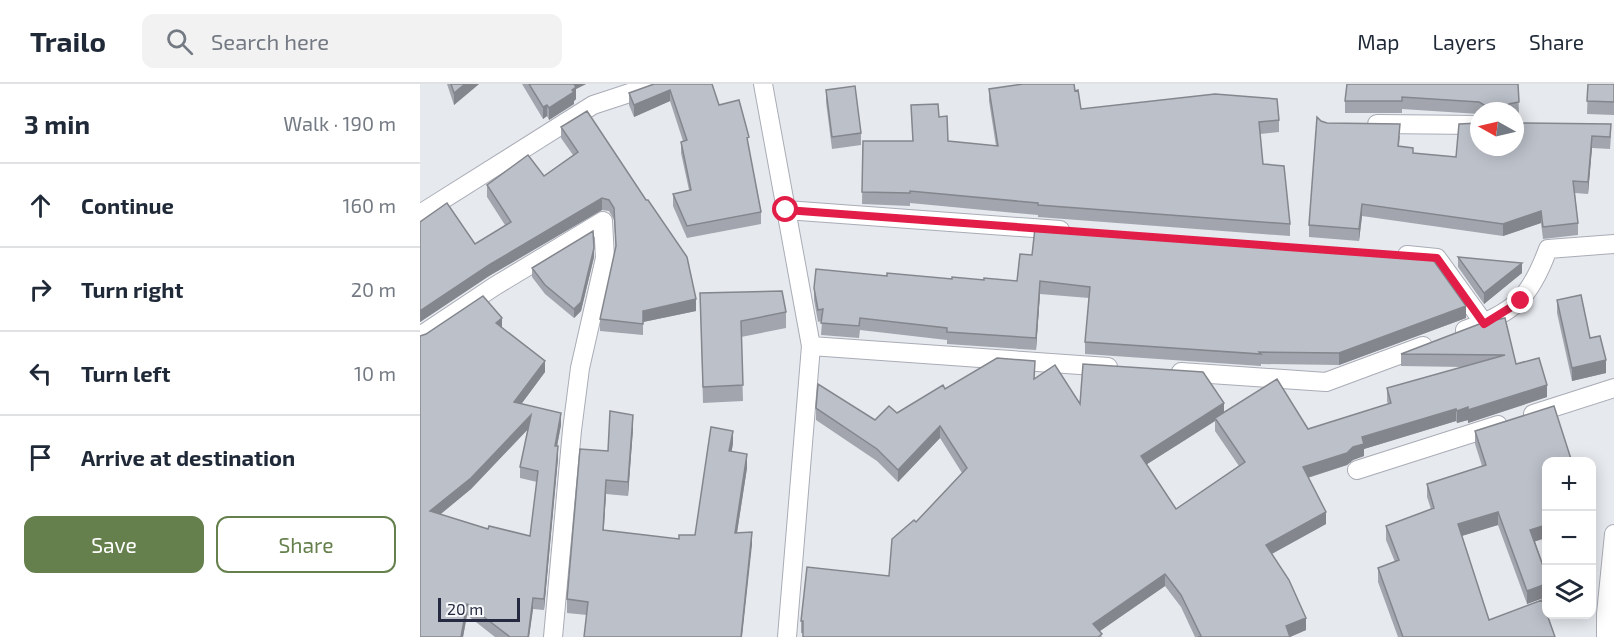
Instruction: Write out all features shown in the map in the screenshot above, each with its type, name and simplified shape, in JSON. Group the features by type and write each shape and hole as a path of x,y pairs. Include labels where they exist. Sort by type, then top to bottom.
{"street":[{"path":"420,214 593,105 657,84"},
{"path":"763,84 811,346 787,637"},
{"path":"1362,124 1470,125"},
{"path":"786,210 1082,232"},
{"path":"420,336 495,286 603,221 605,258 580,368 553,637"},
{"path":"1160,370 1326,382 1484,324 1521,301 1538,275 1548,249 1614,244"},
{"path":"1390,254 1437,258 1484,324"},
{"path":"811,346 1124,368"},
{"path":"1357,470 1614,388"},
{"path":"1606,637 1610,612 1614,534"}],"building":[{"path":"451,84 465,84 454,93"},
{"path":"529,84 574,84 576,87 572,90 574,92 549,108 547,105 543,107"},
{"path":"654,84 712,84 719,105 739,100 749,137 747,138 761,212 687,226 673,194 691,190 681,142 687,140 670,90 634,105 629,93"},
{"path":"1023,84 1074,84 1075,91 1078,90 1081,109 1215,94 1277,99 1279,120 1259,122 1263,164 1284,166 1290,224 1038,205 1038,203 910,191 910,193 862,192 863,141 913,141 911,105 938,104 939,117 947,116 948,141 998,146 989,89"},
{"path":"1347,84 1518,84 1519,102 1402,97 1402,101 1345,101"},
{"path":"1588,84 1614,84 1614,102 1587,101"},
{"path":"855,86 861,133 832,137 826,90"},
{"path":"587,111 687,257 696,299 643,311 643,324 600,319 616,246 614,208 609,200 602,198 489,265 420,311 420,222 447,203 475,244 511,222 487,185 528,155 544,176 578,152 561,127"},
{"path":"1317,117 1327,123 1400,124 1398,146 1413,148 1413,153 1456,157 1459,124 1470,123 1470,156 1524,156 1524,123 1611,124 1610,137 1592,136 1588,182 1573,181 1578,223 1543,227 1541,211 1503,224 1362,204 1359,229 1309,225"},
{"path":"1035,228 1431,257 1466,306 1339,353 1259,352 1261,354 1085,342 1090,287 1040,281 1036,338 947,332 947,328 860,318 859,326 821,323 823,309 818,310 814,288 816,269 887,276 887,273 952,279 952,277 1017,281 1020,254 1032,255"},
{"path":"593,231 594,248 581,302 574,309 545,285 532,268"},
{"path":"1458,257 1522,263 1484,293"},
{"path":"782,291 786,312 741,321 743,385 703,387 700,293"},
{"path":"1581,295 1590,338 1600,336 1606,360 1572,368 1557,300"},
{"path":"483,296 502,318 496,323 545,361 514,402 561,413 555,446 558,446 544,599 533,598 528,637 510,637 467,604 461,637 420,637 420,336","holes":["531,415 520,467 538,471 530,536 489,526 488,529 430,511 471,478"]},
{"path":"1505,318 1516,364 1539,358 1547,385 1468,410 1468,407 1457,411 1456,409 1362,437 1364,444 1353,447 1347,453 1303,467 1326,512 1266,545 1289,580 1306,618 1286,626 1290,637 1198,637 1201,636 1181,595 1165,574 1093,624 1102,634 1098,637 803,637 803,621 801,621 807,567 889,576 892,539 914,520 916,522 967,468 940,426 898,470 877,449 816,408 818,384 875,420 889,406 897,413 943,385 945,389 997,358 1035,361 1034,379 1055,365 1080,404 1083,364 1203,372 1224,403 1141,456 1176,509 1245,462 1215,418 1277,379 1308,429 1391,403 1387,388 1505,355 1401,354 1482,323"},
{"path":"1554,406 1570,457 1542,457 1542,526 1530,530 1542,563 1542,585 1527,591 1498,512 1458,524 1489,620 1542,600 1542,619 1549,619 1555,637 1403,637 1378,568 1399,560 1386,526 1434,508 1427,484 1486,465 1475,431"},
{"path":"610,411 633,415 628,482 606,480 603,530 679,539 679,535 695,535 711,427 733,431 729,451 747,454 735,533 752,532 741,637 584,637 588,602 567,599 580,449 608,451"}],"route":[{"path":"786,210 1437,258 1484,324 1521,301"}]}
